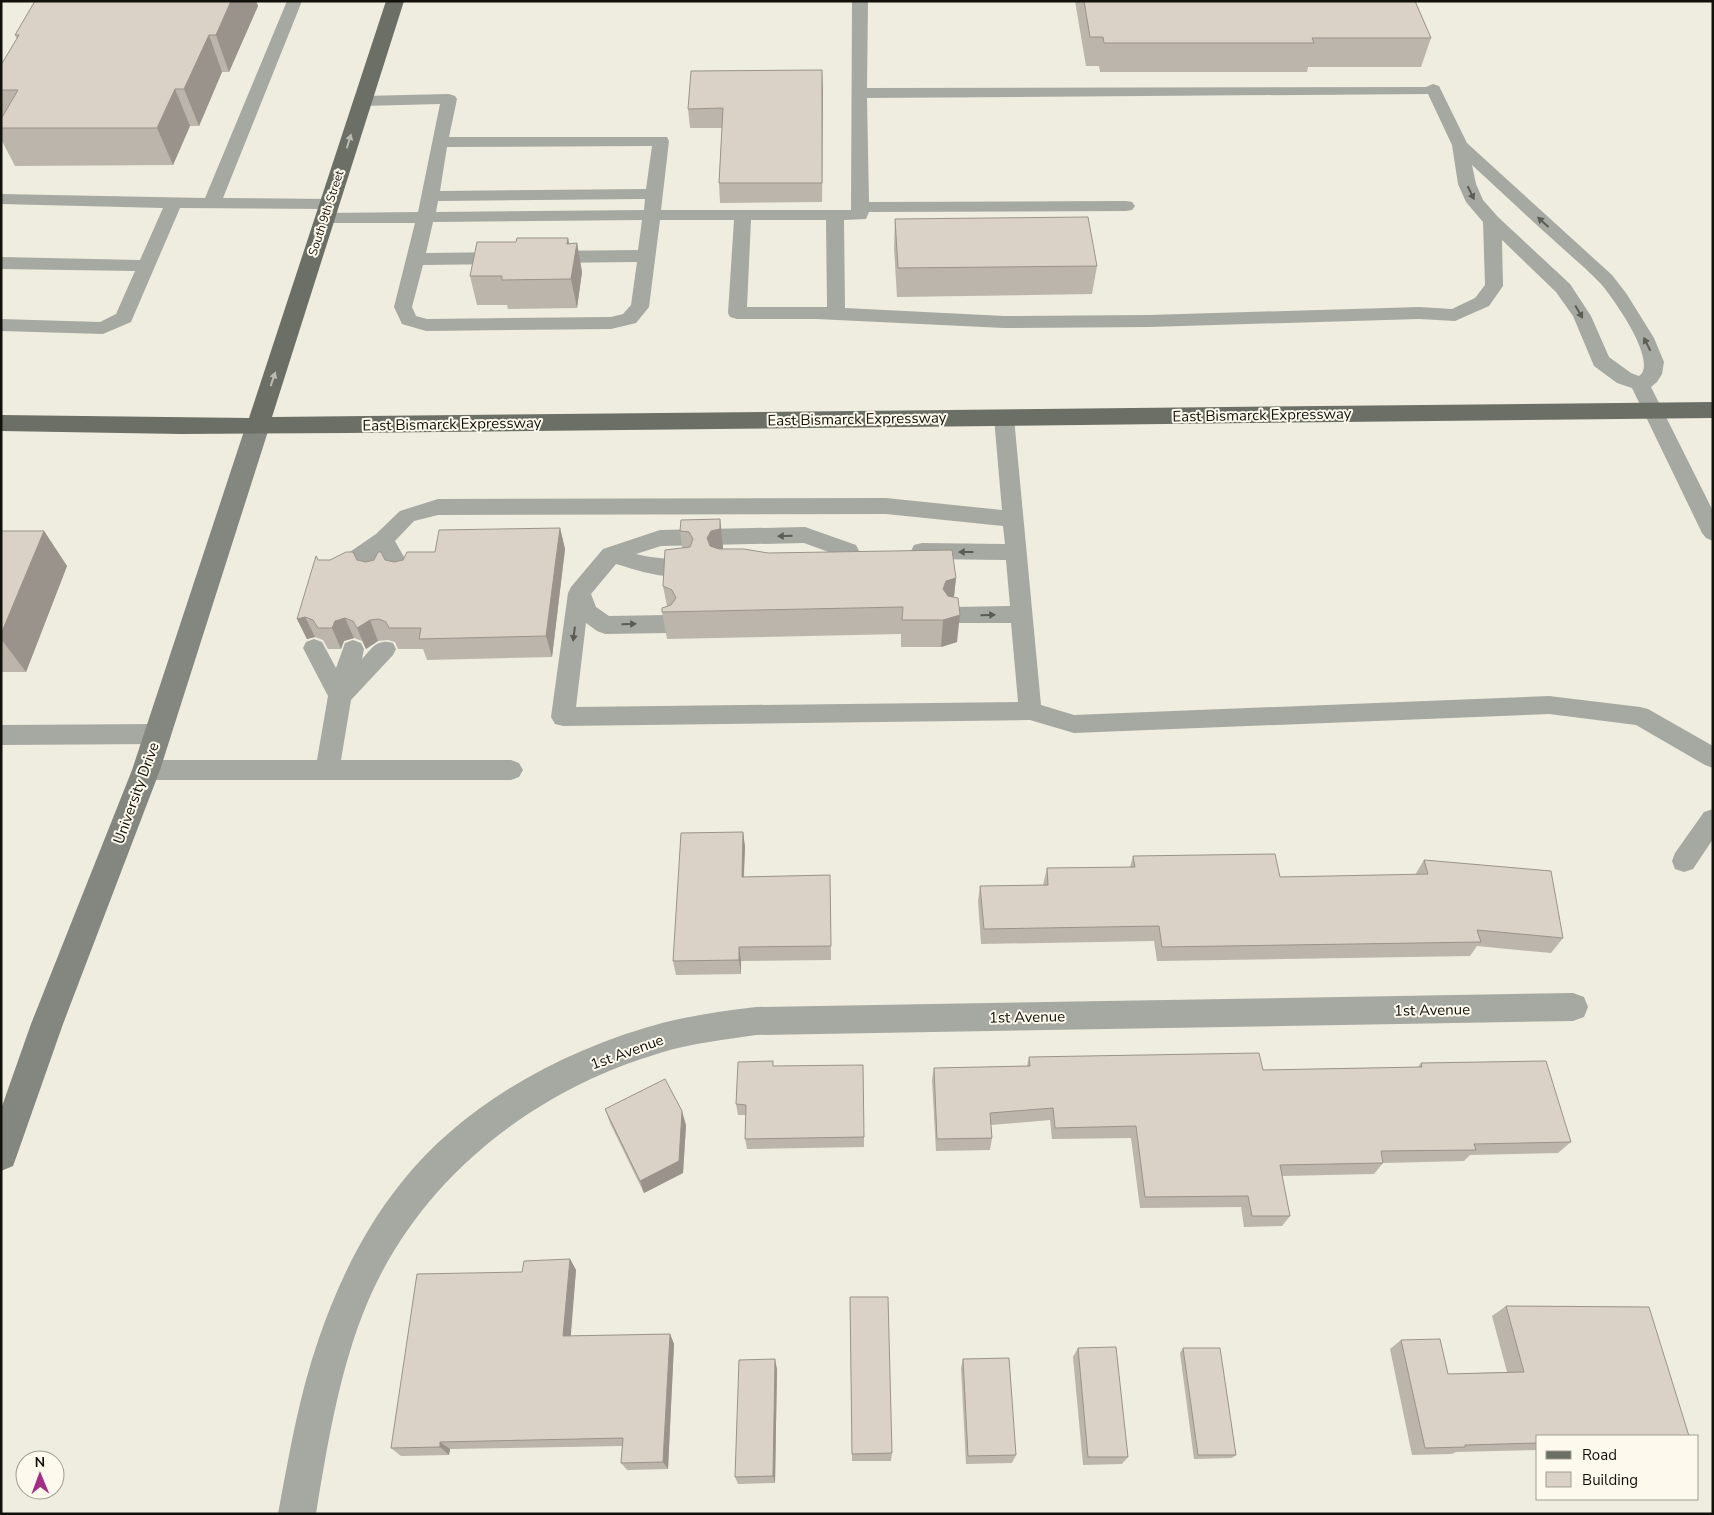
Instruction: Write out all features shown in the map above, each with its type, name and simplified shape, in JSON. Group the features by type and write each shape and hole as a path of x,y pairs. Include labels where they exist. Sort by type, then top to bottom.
{"main road":[{"name":"South 9th Street","path":"258,425 395,1"},
{"name":"East Bismarck Expressway","path":"1,423 258,425 1713,410"},
{"name":"University Drive","path":"1,1155 47,1024 146,770 258,425"}],"street":[{"name":"1st Avenue","path":"297,1514 318,1397 335,1342 358,1284 388,1230 422,1183 462,1142 547,1084 597,1061 647,1042 699,1029 756,1021 1573,1008"}],"lane":[{"path":"212,204 295,1"},
{"path":"1,198 212,204 425,217 860,215 860,1"},
{"path":"860,93 1427,90 1460,145 1617,291 1633,317 1655,361 1654,371 1650,378 1640,384"},
{"path":"362,101 449,99 439,142 431,196 403,307 409,320 426,325 610,323 629,319 640,308 661,141 439,142"},
{"path":"1460,145 1467,184 1475,202 1492,221 1563,288 1582,316 1601,361 1624,378 1640,384 1713,533"},
{"path":"431,196 654,194"},
{"path":"1,325 104,328 124,318 174,203"},
{"path":"860,207 1126,206"},
{"path":"743,215 737,313 836,314 1004,322 1149,321 1424,313 1455,316 1482,302 1494,286 1492,221"},
{"path":"835,215 836,314"},
{"path":"415,259 647,256"},
{"path":"1,263 146,266"},
{"path":"1004,418 1030,711"},
{"path":"336,573 384,540 407,516 438,508 886,506 1012,520"},
{"path":"858,551 804,535 660,538 611,555 579,593 563,717 1030,711 1074,724 1549,705 1640,716 1713,758"},
{"path":"374,573 384,540"},
{"path":"384,540 402,573"},
{"path":"723,553 858,551"},
{"path":"822,563 858,551"},
{"path":"907,551 1015,552"},
{"path":"611,555 652,567 684,560"},
{"path":"579,593 588,612 605,625 667,624"},
{"path":"954,615 1021,614"},
{"path":"314,648 340,696"},
{"path":"327,770 340,696 353,649"},
{"path":"340,696 385,649"},
{"path":"1,735 158,734"},
{"path":"146,770 512,770"},
{"path":"1684,861 1713,819"}],"building":[{"path":"35,1 231,1 216,35 209,35 184,89 175,89 157,128 1,128 1,119 18,90 1,90 1,65 19,35 15,35"},
{"path":"1084,1 1415,1 1431,38 1312,38 1314,43 1104,43 1103,37 1090,37"},
{"path":"822,70 822,183 719,183 723,108 688,109 691,71"},
{"path":"1088,217 1097,266 898,268 895,219"},
{"path":"517,238 568,238 567,244 577,243 571,279 502,280 502,276 470,276 477,242 516,242"},
{"path":"720,519 720,529 711,531 707,538 710,546 719,549 744,549 768,553 952,550 956,578 946,581 943,589 948,596 958,598 960,615 943,620 902,620 903,607 662,612 662,608 671,605 676,598 672,590 663,586 665,550 690,547 693,539 689,532 680,531 681,520"},
{"path":"560,528 546,636 419,639 421,628 389,628 386,622 379,619 370,620 357,628 353,621 345,618 335,621 332,628 318,628 313,620 305,617 297,619 316,556 318,560 330,560 346,552 353,552 357,560 366,562 374,560 378,552 381,552 385,560 394,562 403,560 407,552 435,552 439,530"},
{"path":"1,531 44,531 1,634"},
{"path":"743,832 742,877 830,875 831,946 739,947 739,960 673,961 681,833"},
{"path":"1275,854 1280,877 1428,874 1424,860 1551,871 1563,938 1477,930 1481,942 1162,947 1159,926 984,929 980,886 1048,885 1047,868 1135,867 1133,856"},
{"path":"1259,1053 1263,1070 1422,1067 1421,1063 1546,1061 1571,1142 1474,1144 1476,1150 1381,1151 1383,1163 1280,1165 1290,1216 1252,1216 1248,1196 1145,1197 1136,1126 1055,1128 1053,1108 990,1113 992,1138 937,1139 934,1068 1030,1066 1029,1057"},
{"path":"773,1061 773,1066 863,1065 864,1137 745,1139 746,1105 736,1104 738,1062"},
{"path":"665,1079 682,1111 679,1161 640,1181 605,1109"},
{"path":"570,1259 563,1336 670,1334 663,1462 621,1463 623,1438 440,1442 440,1447 391,1448 417,1274 522,1272 524,1261"},
{"path":"850,1297 888,1297 892,1453 852,1454"},
{"path":"1506,1306 1649,1307 1689,1435 1536,1435 1536,1443 1425,1448 1401,1340 1440,1339 1448,1374 1524,1372"},
{"path":"1116,1347 1128,1457 1088,1457 1078,1348"},
{"path":"1183,1348 1220,1348 1236,1455 1198,1455"},
{"path":"1009,1358 1016,1455 968,1456 963,1359"},
{"path":"775,1359 773,1476 735,1477 739,1360"}]}
